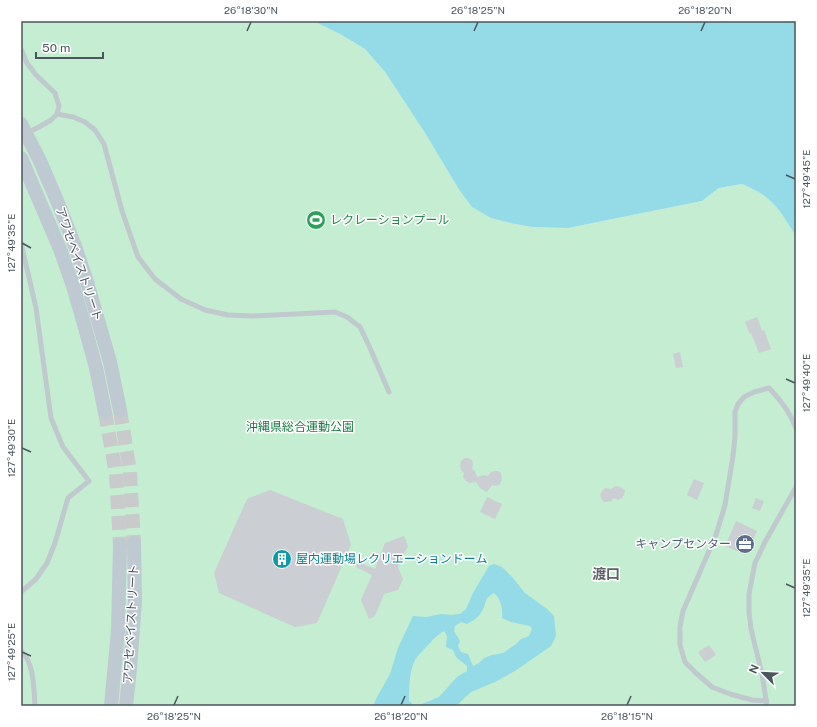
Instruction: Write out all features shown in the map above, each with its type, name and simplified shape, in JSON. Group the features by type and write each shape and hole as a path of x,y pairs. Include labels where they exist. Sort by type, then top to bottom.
{"main road":[{"name":"アワセベイストリート","path":"21,124 40,161 75,246 110,362 120,410"},
{"name":"アワセベイストリート","path":"21,158 57,242 73,286 96,368 105,412"},
{"name":"アワセベイストリート","path":"126,706 132,654 134,614 134,542"},
{"name":"アワセベイストリート","path":"111,706 118,631 120,545"}],"lane":[{"path":"21,49 27,63 55,93 59,106 57,114 51,120 21,136"},
{"path":"57,114 73,117 84,122 95,130 104,144 122,211 138,257 155,279 181,299 205,310 228,315 252,316 335,312 348,317 360,327 389,392"},
{"path":"21,243 36,308 51,418 63,447 89,481 68,498 55,543 47,563 36,579 21,592"},
{"path":"796,428 792,418 782,402 769,388 754,392 744,397 738,404 735,412 733,456 725,505 716,535 683,611 680,627 680,645 685,662 696,673 712,687 730,694 767,704 762,674 751,629 749,594 755,563 796,487"},
{"path":"21,651 24,653 31,668 35,706"}],"green space":[{"name":"沖縄県総合運動公園","path":"21,21 313,21 340,34 365,49 385,72 425,133 458,188 515,224 532,227 568,228 702,201 719,188 742,184 762,194 772,202 780,211 796,236 796,706 21,706"}],"water":[{"path":"313,21 796,21 796,236 780,211 772,202 762,194 742,184 719,188 702,201 568,228 532,227 491,218 472,207 458,188 425,133 385,72 365,49 340,34"},
{"path":"494,564 502,567 525,593 554,616 556,636 551,646 515,671 495,682 471,692 456,706 417,706 439,697 457,677 467,671 467,666 456,657 453,650 446,647 447,636 444,631 422,651 413,665 410,680 409,701 415,706 373,706 390,674 398,648 413,616 426,617 441,614 460,614 466,609 473,593 489,566","holes":["494,593 501,604 502,618 511,622 530,626 532,629 529,636 521,639 503,653 484,658 473,666 468,654 461,652 458,646 460,641 454,631 455,626 461,622 467,624 478,617 484,608 488,597"]}],"building":[{"path":"757,317 762,331 764,330 771,349 759,353 745,322"},
{"path":"680,352 683,367 676,368 673,354"},
{"path":"464,458 472,460 472,469 475,471 477,477 484,475 488,476 494,471 501,473 502,480 500,484 497,486 492,485 487,492 480,488 476,482 469,483 463,477 464,473 461,470 460,465"},
{"path":"694,479 704,483 697,500 687,495"},
{"path":"616,486 625,490 622,498 618,500 614,498 611,501 604,502 600,495 602,491 605,488 611,489"},
{"name":"屋内運動場レクリエーションドーム","path":"270,490 343,519 351,545 317,623 295,627 219,593 214,573 247,499"},
{"path":"487,497 502,504 495,519 480,512"},
{"path":"756,498 764,501 760,511 752,508"},
{"path":"736,521 757,531 746,555 725,546"},
{"path":"404,536 408,546 398,567 403,579 398,590 384,594 375,616 369,619 361,600 372,575 356,567 358,562 375,569 385,543"},
{"path":"709,645 716,655 705,662 698,652"}],"tunnel":[{"path":"120,410 130,472 134,543"},
{"path":"105,412 116,474 120,545"}],"place":[{"name":"レクレーションプール","path":"316,220"},
{"name":"キャンプセンター","path":"745,544"},
{"name":"屋内運動場レクリエーションドーム","path":"282,559"}],"district":[{"name":"渡口","path":"606,574"}]}
